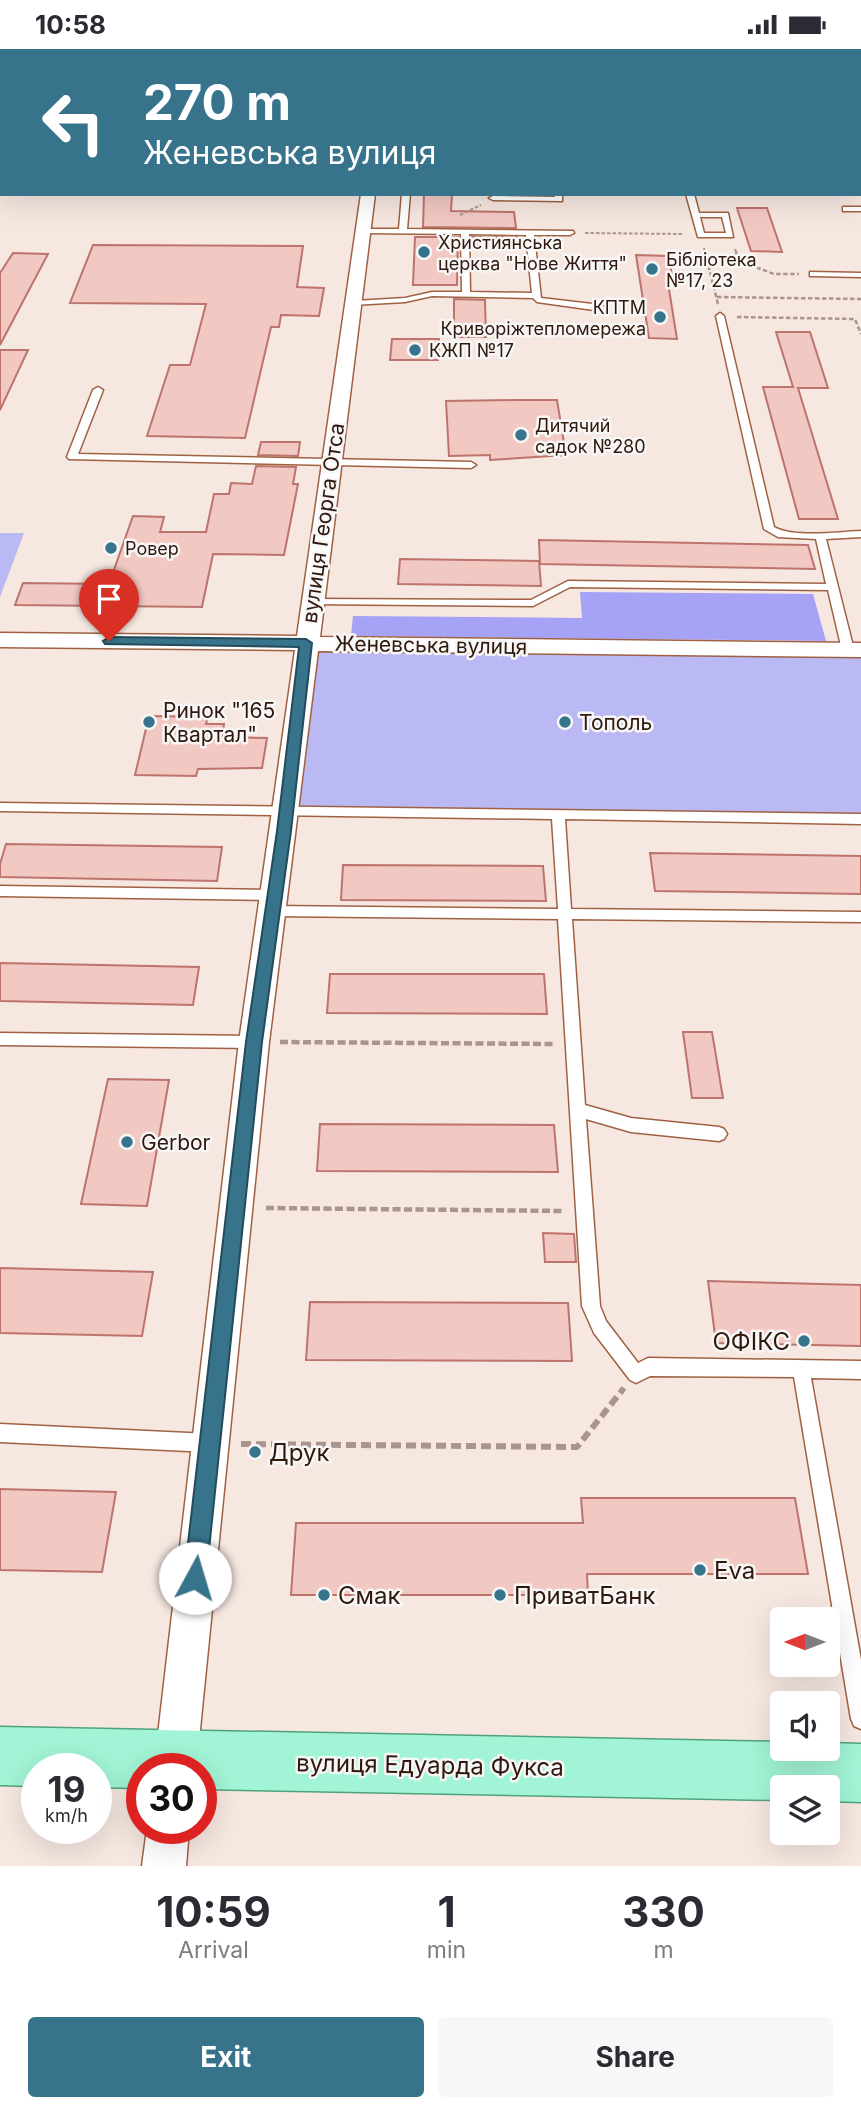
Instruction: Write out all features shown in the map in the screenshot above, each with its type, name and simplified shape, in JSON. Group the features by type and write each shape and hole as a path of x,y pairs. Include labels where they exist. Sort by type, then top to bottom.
{"main road":[{"name":"вулиця Едуарда Фукса","path":"0,1756 126,1762"},
{"name":"вулиця Едуарда Фукса","path":"217,1765 861,1773"}],"street":[{"name":"вулиця Георга Отса","path":"176,1753 254,1042 368,196"},
{"name":"Женевська вулиця","path":"0,640 854,650"},
{"path":"164,1866 166,1844"}],"lane":[{"path":"403,231 406,196"},
{"path":"493,198 559,199 558,196"},
{"path":"691,196 701,235 730,235 725,215 696,215"},
{"path":"846,209 861,209"},
{"path":"364,231 570,233"},
{"path":"465,231 466,295"},
{"path":"530,232 536,296 542,302 601,309"},
{"path":"813,274 861,275"},
{"path":"355,303 405,300 424,295 536,296"},
{"path":"720,316 769,529 778,534 861,534"},
{"path":"98,390 72,457 471,465"},
{"path":"820,536 832,587 854,650"},
{"path":"312,602 533,603 568,584 832,587"},
{"path":"0,807 861,819"},
{"path":"558,815 583,1211 591,1305 600,1327 635,1374 648,1367 861,1370"},
{"path":"0,891 564,914 861,917"},
{"path":"0,1039 254,1042"},
{"path":"578,1110 631,1125 719,1133"},
{"path":"801,1369 861,1719"},
{"path":"0,1433 209,1443"}],"path":[{"path":"570,233 701,235 720,316 855,319 861,334"},
{"path":"730,235 739,261 774,274 813,274"},
{"path":"716,297 861,299"},
{"path":"254,1042 573,1044"},
{"path":"235,1208 583,1211"},
{"path":"209,1443 576,1447 635,1374"}],"shaded area":[{"path":"0,533 24,533 0,597"},
{"path":"580,592 813,594 826,641 351,636 353,616 582,618"},
{"path":"306,643 861,650 861,819 287,809"}],"building":[{"path":"424,196 452,196 451,211 514,212 516,228 423,227"},
{"path":"737,208 767,208 782,252 751,251"},
{"path":"415,237 458,237 457,285 413,285"},
{"path":"472,237 517,237 518,245 472,245"},
{"path":"93,245 303,246 297,287 324,288 319,316 281,315 279,327 271,327 245,438 147,436 170,365 190,365 206,304 70,303"},
{"path":"13,253 48,254 0,345 0,273"},
{"path":"636,255 669,256 673,283 668,283 677,339 649,338"},
{"path":"454,299 485,300 486,337 454,337"},
{"path":"776,332 810,332 828,388 798,388 838,519 799,519 763,387 793,387"},
{"name":"КЖП №17","path":"392,339 439,339 438,360 390,360"},
{"path":"0,350 28,350 0,410"},
{"path":"557,400 566,455 490,460 490,455 449,456 446,401"},
{"path":"261,442 300,442 298,456 258,455"},
{"path":"256,466 296,467 293,484 298,484 284,555 213,554 202,607 15,605 23,583 109,584 133,516 164,517 160,532 206,532 214,494 229,494 231,483 252,484"},
{"path":"539,540 808,545 815,569 540,564"},
{"path":"400,559 539,561 541,586 398,584"},
{"path":"149,716 208,717 206,724 224,724 222,737 267,738 262,768 198,769 196,776 135,775"},
{"path":"6,844 222,847 217,881 0,877 0,864"},
{"path":"650,853 861,856 861,894 655,891"},
{"path":"343,865 543,866 546,901 341,900"},
{"path":"0,963 199,967 193,1005 0,1001"},
{"path":"330,974 544,974 547,1014 327,1013"},
{"path":"683,1032 712,1032 723,1098 692,1098"},
{"name":"Gerbor","path":"108,1079 169,1080 147,1206 81,1204"},
{"path":"320,1124 554,1125 558,1172 317,1171"},
{"path":"543,1233 574,1234 576,1262 545,1262"},
{"path":"0,1268 153,1272 142,1336 0,1333"},
{"path":"708,1281 861,1285 861,1346 716,1343"},
{"path":"310,1302 568,1303 572,1361 306,1360"},
{"path":"0,1489 116,1492 102,1572 0,1570"},
{"path":"581,1498 795,1498 808,1574 587,1574 588,1595 291,1595 296,1523 583,1523"}],"place":[{"name":"Християнська церква \"Нове Життя\"","path":"424,252"},
{"name":"Бібліотека №17, 23","path":"652,269"},
{"name":"КПТМ Криворіжтепломережа","path":"660,317"},
{"name":"КЖП №17","path":"415,350"},
{"name":"Дитячий садок №280","path":"521,435"},
{"name":"Ровер","path":"111,548"},
{"name":"Ринок \"165 Квартал\"","path":"149,722"},
{"name":"Тополь","path":"565,722"},
{"name":"Gerbor","path":"127,1142"},
{"name":"ОФІКС","path":"804,1341"},
{"name":"Друк","path":"255,1452"},
{"name":"Eva","path":"700,1570"},
{"name":"Смак","path":"324,1595"},
{"name":"ПриватБанк","path":"500,1595"}],"route":[{"path":"109,641 306,643 284,831 254,1042 195,1578"}]}
